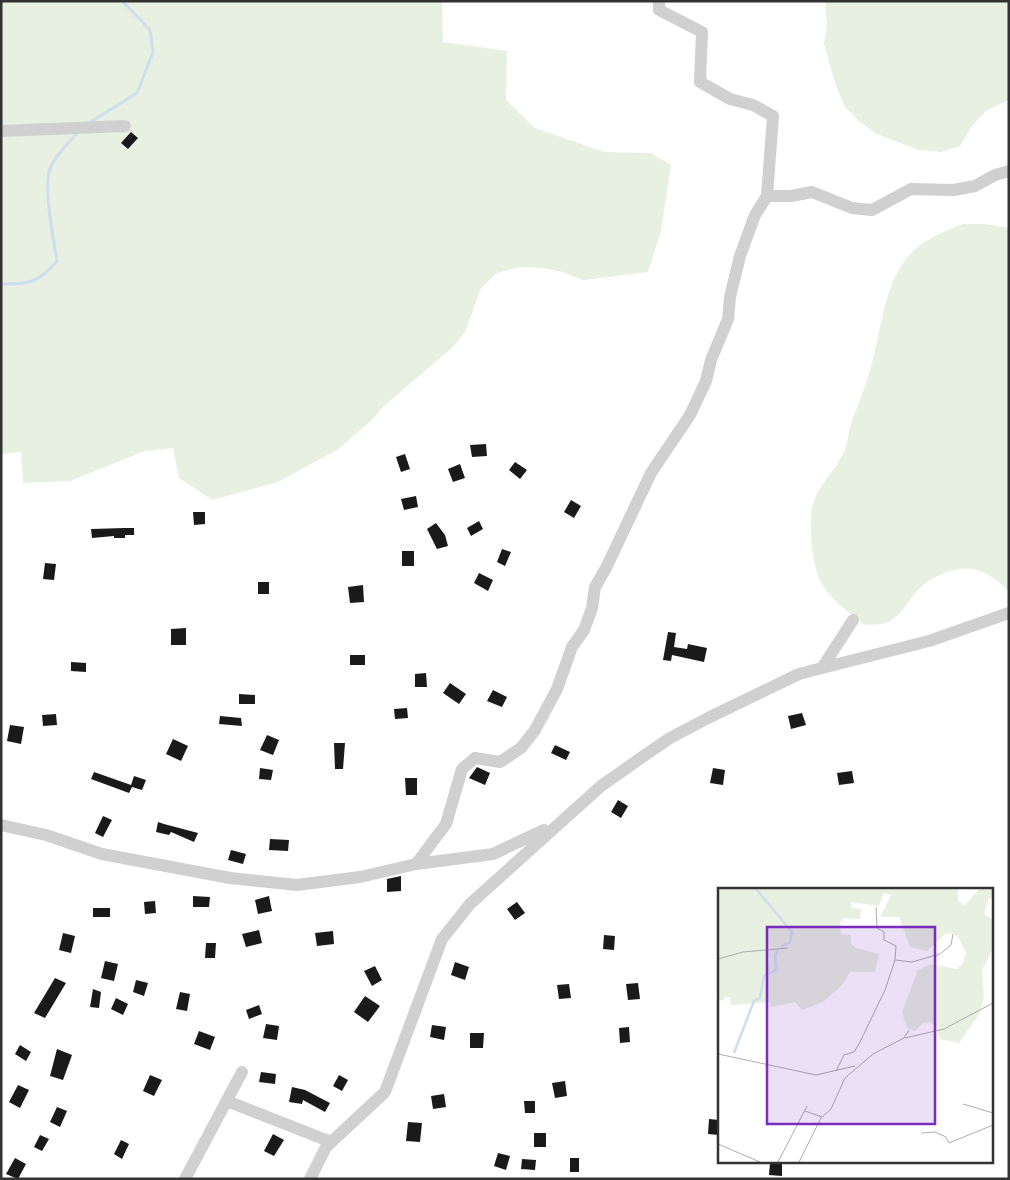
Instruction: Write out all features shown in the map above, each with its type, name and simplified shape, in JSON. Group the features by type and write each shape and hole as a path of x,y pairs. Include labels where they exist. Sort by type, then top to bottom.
{"street":[{"path":"416,864 446,824 462,769 475,758 500,762 521,748 535,730 557,689 572,647 584,630 592,608 595,587 652,473 690,415 706,381 711,360 728,319 730,298 740,256 756,215 767,196 773,116 753,105 730,99 700,82 702,32 659,10 659,1"},
{"path":"1,131 125,126"},
{"path":"767,196 791,196 812,192 852,208 872,210 910,189 954,190 968,188 1009,171"},
{"path":"310,1179 331,1142 385,1092 442,939 470,904 601,786 670,738 799,674 929,641 1009,613"},
{"path":"822,668 853,620"},
{"path":"1,825 46,835 102,854 230,878 297,885 360,877 416,864 493,854 557,824"},
{"path":"185,1179 242,1072"},
{"path":"227,1101 331,1142"}],"green space":[{"path":"1,1 442,1 443,42 507,51 506,100 535,128 604,152 651,153 671,165 661,231 648,272 583,280 563,272 542,268 519,267 497,273 481,288 465,332 452,348 385,405 371,421 337,450 278,482 212,500 179,478 173,448 145,451 70,481 23,483 21,452 1,454"},
{"path":"825,1 1009,1 1009,100 987,110 972,126 960,146 941,152 919,150 877,134 860,122 845,107 836,86 824,44 827,24"},
{"path":"963,224 986,224 1009,228 1009,591 994,579 977,570 953,570 936,577 922,586 893,619 883,624 865,625 837,602 820,581 812,550 811,524 814,500 839,462 846,446 851,424 870,371 884,309 899,270 906,259 918,247 939,234"}],"building":[{"path":"131,132 138,138 128,149 121,143"},
{"path":"486,444 487,456 472,457 470,445"},
{"path":"405,454 410,469 401,472 396,457"},
{"path":"515,462 527,470 520,479 509,470"},
{"path":"460,464 465,478 453,482 448,469"},
{"path":"416,496 418,507 404,510 401,499"},
{"path":"571,500 581,506 574,518 564,512"},
{"path":"193,512 205,512 205,524 194,525"},
{"path":"479,521 483,529 471,536 467,528"},
{"path":"436,523 445,535 448,546 437,549 427,529"},
{"path":"134,528 134,535 125,535 125,538 114,538 114,536 92,538 91,529"},
{"path":"502,549 511,552 505,566 497,562"},
{"path":"402,551 414,551 414,566 402,566"},
{"path":"45,563 56,564 54,580 43,579"},
{"path":"479,573 493,580 488,591 474,583"},
{"path":"258,582 269,582 269,594 258,594"},
{"path":"363,585 364,602 350,603 348,587"},
{"path":"186,628 186,645 171,645 171,629"},
{"path":"668,632 676,633 674,647 687,649 688,644 707,648 704,662 672,655 671,661 663,660"},
{"path":"350,655 365,655 365,665 350,665"},
{"path":"71,662 86,663 86,672 71,671"},
{"path":"426,673 427,687 415,687 415,674"},
{"path":"450,683 466,694 459,704 443,693"},
{"path":"493,690 507,697 502,707 487,701"},
{"path":"239,694 255,695 255,704 239,704"},
{"path":"407,708 408,718 395,719 394,709"},
{"path":"802,713 806,725 791,729 788,716"},
{"path":"56,714 57,725 43,726 42,715"},
{"path":"220,716 241,718 242,726 219,724"},
{"path":"10,725 24,727 21,744 7,741"},
{"path":"267,735 279,740 273,755 260,750"},
{"path":"173,739 188,746 181,761 166,754"},
{"path":"334,743 345,743 343,769 335,769"},
{"path":"555,745 570,752 566,760 551,753"},
{"path":"477,767 490,773 485,785 469,778"},
{"path":"260,768 273,770 271,780 259,779"},
{"path":"713,768 725,770 723,785 710,783"},
{"path":"852,771 854,783 839,785 837,773"},
{"path":"94,772 131,785 134,776 146,780 142,790 132,787 129,793 91,779"},
{"path":"405,778 417,778 417,795 406,795"},
{"path":"618,800 628,806 621,818 611,812"},
{"path":"103,816 112,820 103,837 95,833"},
{"path":"158,822 198,833 194,842 171,832 169,835 156,832"},
{"path":"270,839 289,840 288,851 269,850"},
{"path":"231,850 246,854 243,864 228,860"},
{"path":"401,876 401,891 387,892 387,879"},
{"path":"193,896 210,897 209,907 193,907"},
{"path":"269,896 272,911 258,914 255,900"},
{"path":"155,901 156,913 145,914 144,902"},
{"path":"517,902 525,913 515,920 507,909"},
{"path":"93,908 110,908 110,917 93,917"},
{"path":"259,930 262,943 246,947 242,934"},
{"path":"333,931 334,944 317,946 315,933"},
{"path":"63,933 75,936 71,953 59,950"},
{"path":"604,935 615,936 614,950 603,949"},
{"path":"206,943 216,943 215,958 205,958"},
{"path":"105,961 118,964 114,981 101,978"},
{"path":"455,962 469,967 465,980 451,975"},
{"path":"375,966 382,980 372,986 364,971"},
{"path":"55,978 66,983 45,1018 34,1013"},
{"path":"136,980 148,983 144,996 133,992"},
{"path":"638,983 640,999 628,1000 626,984"},
{"path":"569,984 571,998 559,999 557,985"},
{"path":"93,989 101,992 99,1008 90,1007"},
{"path":"180,992 190,994 187,1011 176,1009"},
{"path":"365,996 380,1006 368,1022 354,1012"},
{"path":"116,998 128,1004 123,1015 111,1009"},
{"path":"259,1005 262,1014 249,1019 246,1010"},
{"path":"266,1024 279,1026 277,1040 263,1038"},
{"path":"432,1025 446,1027 444,1040 430,1037"},
{"path":"629,1027 630,1042 620,1043 619,1028"},
{"path":"199,1031 215,1037 210,1050 194,1044"},
{"path":"470,1033 484,1033 483,1048 470,1048"},
{"path":"20,1045 31,1052 26,1061 15,1054"},
{"path":"57,1049 72,1055 63,1080 50,1076"},
{"path":"261,1072 276,1074 275,1084 259,1082"},
{"path":"150,1075 162,1080 154,1096 143,1091"},
{"path":"339,1075 348,1080 342,1091 333,1086"},
{"path":"565,1081 567,1096 555,1098 552,1083"},
{"path":"18,1085 29,1090 20,1108 9,1102"},
{"path":"292,1087 305,1090 330,1103 325,1112 303,1100 302,1104 289,1102"},
{"path":"444,1094 446,1107 433,1109 431,1096"},
{"path":"524,1101 535,1101 535,1113 525,1113"},
{"path":"57,1107 67,1111 60,1127 50,1122"},
{"path":"709,1119 718,1120 718,1135 708,1134"},
{"path":"408,1122 422,1123 420,1142 406,1141"},
{"path":"534,1133 546,1133 546,1147 534,1147"},
{"path":"273,1134 284,1140 274,1156 264,1151"},
{"path":"40,1135 49,1139 42,1151 34,1147"},
{"path":"121,1140 129,1144 122,1159 114,1154"},
{"path":"498,1153 510,1156 506,1170 494,1166"},
{"path":"15,1158 26,1164 18,1179 6,1174"},
{"path":"570,1158 579,1158 579,1172 570,1172"},
{"path":"522,1159 536,1160 535,1170 521,1169"},
{"path":"770,1163 782,1163 782,1176 769,1175"}],"waterway":[{"path":"89,123 137,93 153,52 150,30 122,1"},
{"path":"1,284 19,284 33,281 44,274 57,261 50,215 48,177 55,159 78,132"}]}
